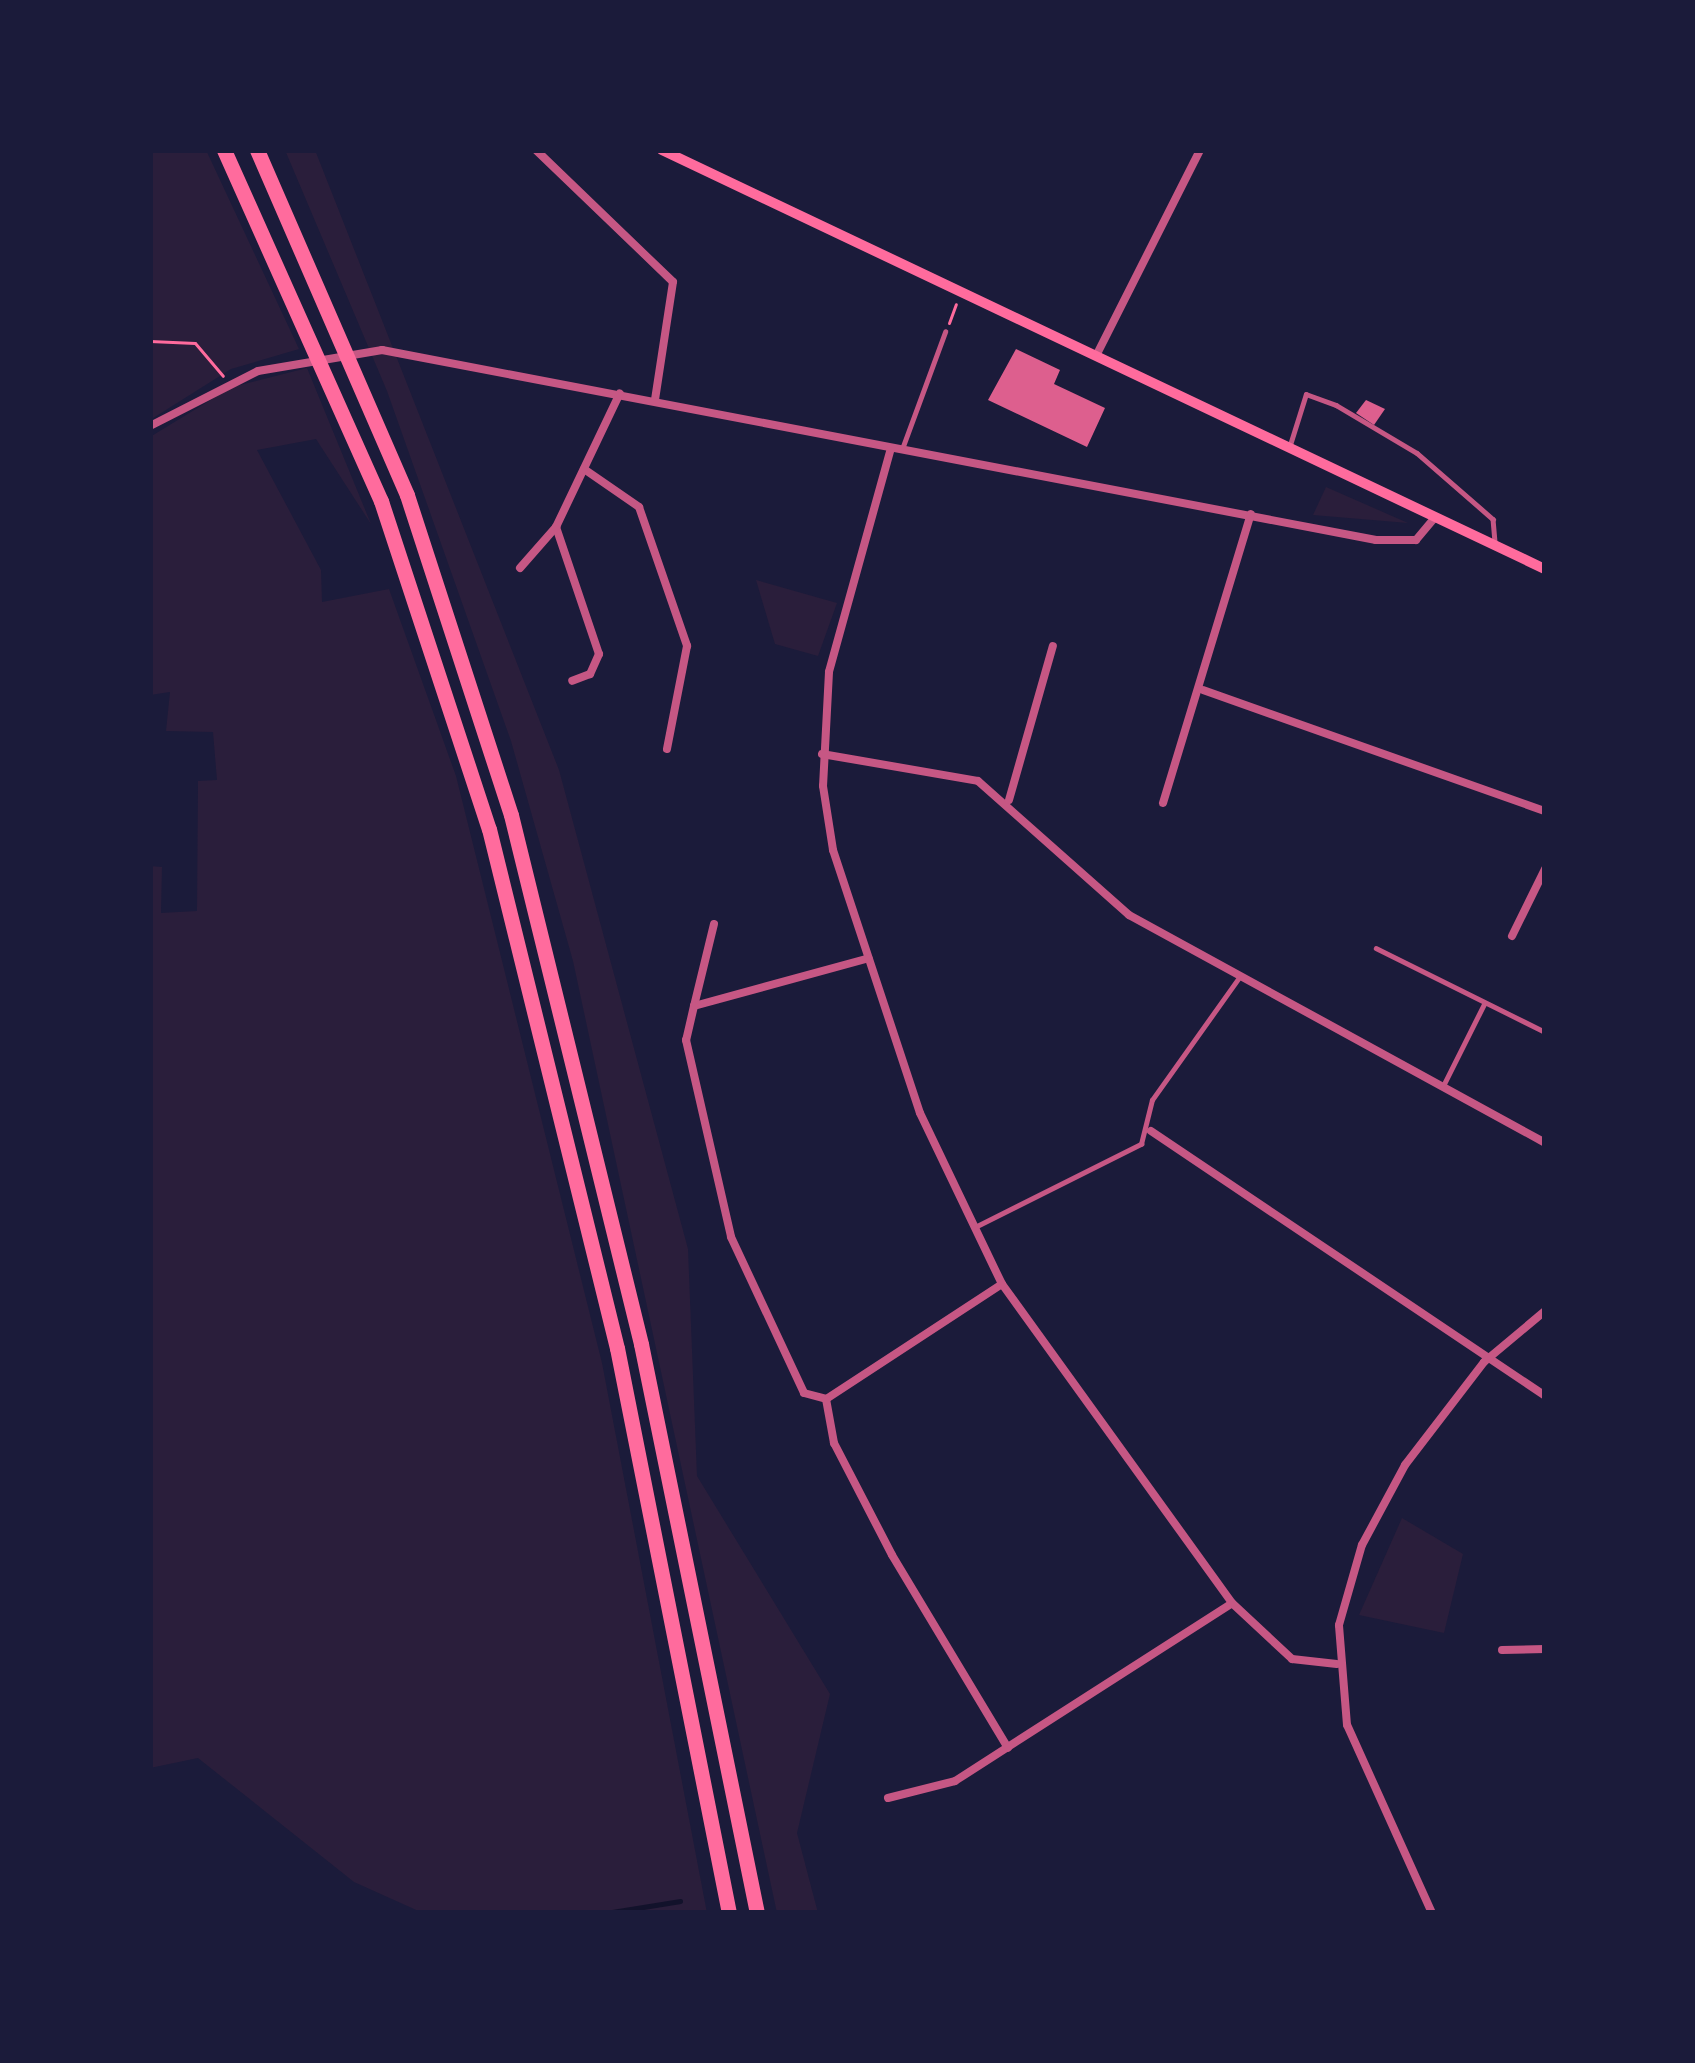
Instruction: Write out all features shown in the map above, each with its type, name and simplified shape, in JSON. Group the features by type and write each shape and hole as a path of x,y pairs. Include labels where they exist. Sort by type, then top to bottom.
{"highway":[{"path":"224,150 308,324 440,666 507,898 617,1348 729,1913"},
{"path":"256,150 365,389 464,655 573,1053 757,1913"}],"main road":[{"path":"662,150 1545,569"}],"street":[{"path":"536,150 673,283 655,400"},
{"path":"1097,354 1200,150"},
{"path":"150,426 227,383 382,350 1405,543 1435,517"},
{"path":"520,568 556,527 620,393"},
{"path":"896,448 829,672 822,754 826,820 920,1113 1002,1284 1232,1603 1292,1659 1336,1664"},
{"path":"584,469 639,506 687,646 668,749"},
{"path":"1163,802 1202,689 1250,514"},
{"path":"556,527 599,654 590,674 572,680"},
{"path":"1009,800 1053,646"},
{"path":"1202,689 1545,811"},
{"path":"822,754 948,770 1009,800 1129,915 1545,1143"},
{"path":"1512,936 1545,869"},
{"path":"714,924 686,1040 730,1237 804,1394 826,1399 1002,1284"},
{"path":"694,1006 869,958"},
{"path":"1150,1131 1484,1362 1545,1396"},
{"path":"1432,1913 1356,1750 1336,1664 1380,1507 1484,1362 1545,1311"},
{"path":"826,1399 834,1443 892,1555 1008,1748"},
{"path":"888,1798 924,1795 1008,1748 1232,1603"},
{"path":"1502,1650 1545,1648"}],"lane":[{"path":"896,448 945,332"},
{"path":"1289,447 1306,394 1336,405 1417,453 1493,519 1495,544"},
{"path":"1376,948 1545,1032"},
{"path":"976,1227 1150,1131 1152,1100 1241,974"},
{"path":"1442,1087 1484,1004"}],"path":[{"path":"945,332 961,291"},
{"path":"150,340 196,343 227,383"}],"shaded area":[{"path":"150,150 206,150 299,349 231,369 150,420"},
{"path":"285,150 315,150 559,770 688,1249 697,1476 830,1694 797,1833 818,1913 777,1913 573,961 511,741 387,391"},
{"path":"307,368 371,524 316,439 257,450 321,570 322,602 389,589 456,776 602,1363 707,1913 423,1913 354,1882 198,1758 150,1768 150,866 162,867 161,913 197,911 198,781 217,780 213,732 166,731 170,692 150,695 150,437 232,387"},
{"path":"1326,487 1408,523 1313,515"},
{"path":"756,580 837,603 818,656 775,644"},
{"path":"1402,1518 1463,1554 1444,1633 1359,1615"}],"building":[{"path":"1016,349 1060,370 1054,384 1105,408 1087,447 988,400"},
{"path":"1366,400 1385,409 1374,425 1356,413"}],"waterway":[{"path":"606,1913 680,1901"}]}
